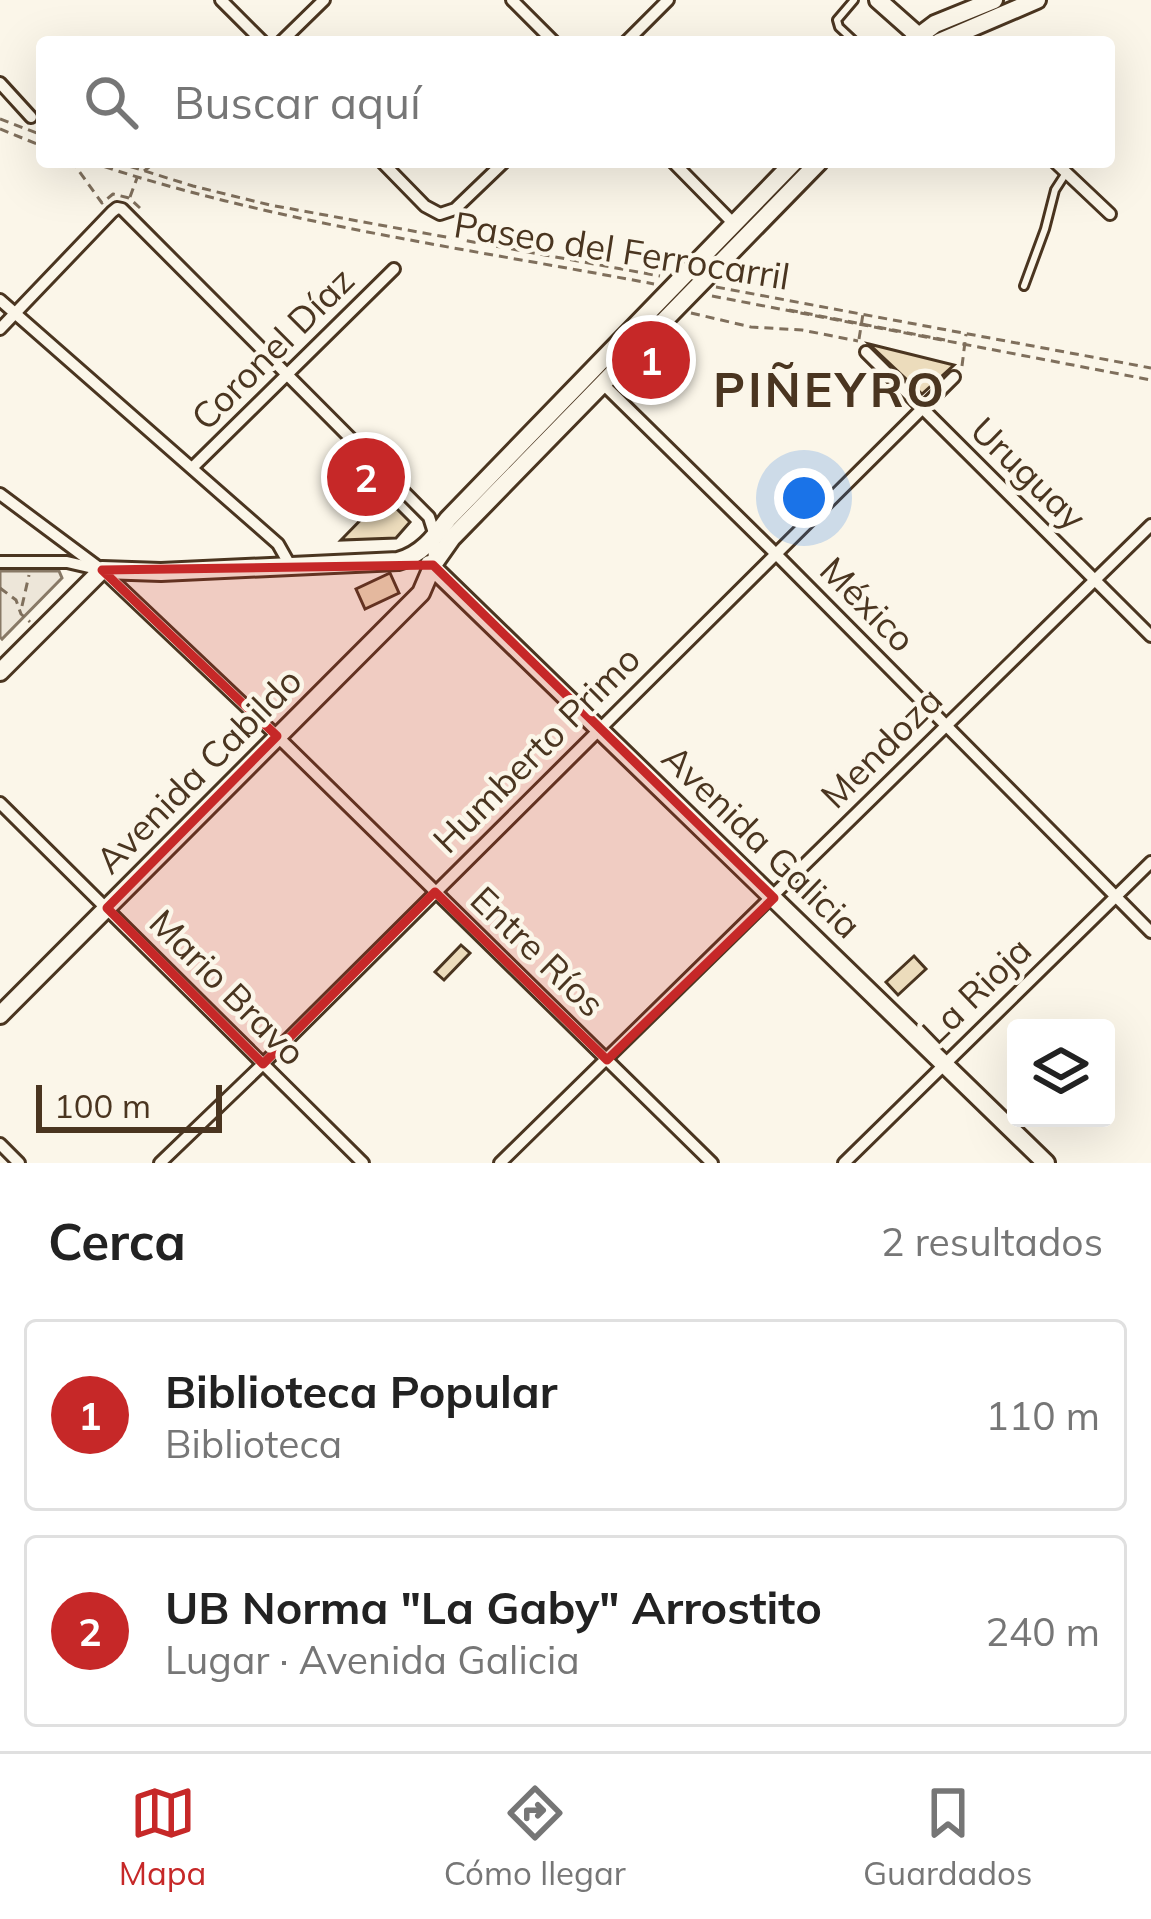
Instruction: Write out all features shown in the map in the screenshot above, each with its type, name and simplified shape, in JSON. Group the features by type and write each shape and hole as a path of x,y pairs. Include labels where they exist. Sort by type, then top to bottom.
{"main road":[{"path":"878,0 914,36"},
{"path":"922,36 935,24 994,0"},
{"path":"953,36 1037,0"},
{"path":"410,558 687,290 789,168"},
{"path":"740,230 812,168"},
{"name":"Avenida Cabildo","path":"0,1016 421,593 452,538 596,377"},
{"path":"0,672 102,570 292,567 410,558 433,565"},
{"name":"Avenida Galicia","path":"433,565 450,588 1046,1163"}],"street":[{"path":"221,0 257,36"},
{"path":"287,36 324,0"},
{"path":"512,0 548,36"},
{"path":"632,36 668,0"},
{"path":"0,83 32,117"},
{"path":"388,168 425,206 440,214 454,208 497,168"},
{"path":"679,168 740,230"},
{"path":"1062,168 1110,214"},
{"path":"0,329 117,208 126,212 428,518 434,526 433,565"},
{"name":"Coronel Díaz","path":"192,468 394,269"},
{"path":"0,300 278,544 292,567"},
{"name":"Uruguay","path":"862,346 1151,636"},
{"name":"México","path":"596,377 1151,932"},
{"name":"Humberto Primo","path":"160,1163 953,377"},
{"name":"Entre Ríos","path":"0,494 102,570 712,1163"},
{"name":"Mendoza","path":"500,1163 1151,525"},
{"path":"0,562 68,562 102,570"},
{"name":"Mario Bravo","path":"0,803 363,1163"},
{"name":"La Rioja","path":"844,1163 1151,862"},
{"path":"0,1144 19,1163"}],"lane":[{"path":"849,36 837,20 854,0"},
{"path":"1024,286 1055,190 1066,172"}],"path":[{"path":"0,119 36,133"},
{"path":"0,129 36,144"},
{"path":"77,168 102,203 113,194 140,208"},
{"name":"Paseo del Ferrocarril","path":"108,168 238,205 377,234 687,290 863,314 1151,368"},
{"path":"132,168 269,205 1151,380"},
{"path":"129,199 137,178 148,168"},
{"path":"687,290 692,314 751,327 802,330 862,346 863,314"},
{"path":"687,290 1151,380"},
{"path":"953,377 963,364 966,334"},
{"path":"32,561 21,614 40,632"},
{"path":"0,588 21,608"}],"highlighted area":[{"path":"433,565 774,898 607,1060 435,892 263,1064 107,908 277,736 102,570"}],"shaded area":[{"path":"0,571 59,571 62,578 2,639 0,637"}],"building":[{"path":"869,344 954,365 922,394"},
{"path":"365,471 378,484 364,495 354,484"},
{"path":"384,496 410,522 396,538 341,540"},
{"path":"390,573 399,593 365,609 356,589"},
{"path":"461,945 470,953 444,980 435,972"},
{"path":"914,956 926,969 898,995 886,982"}],"place":[{"name":"Biblioteca Popular","path":"651,360"},
{"name":"UB Norma \"La Gaby\" Arrostito","path":"366,477"}],"district":[{"name":"PIÑEYRO","path":"830,389"}]}
